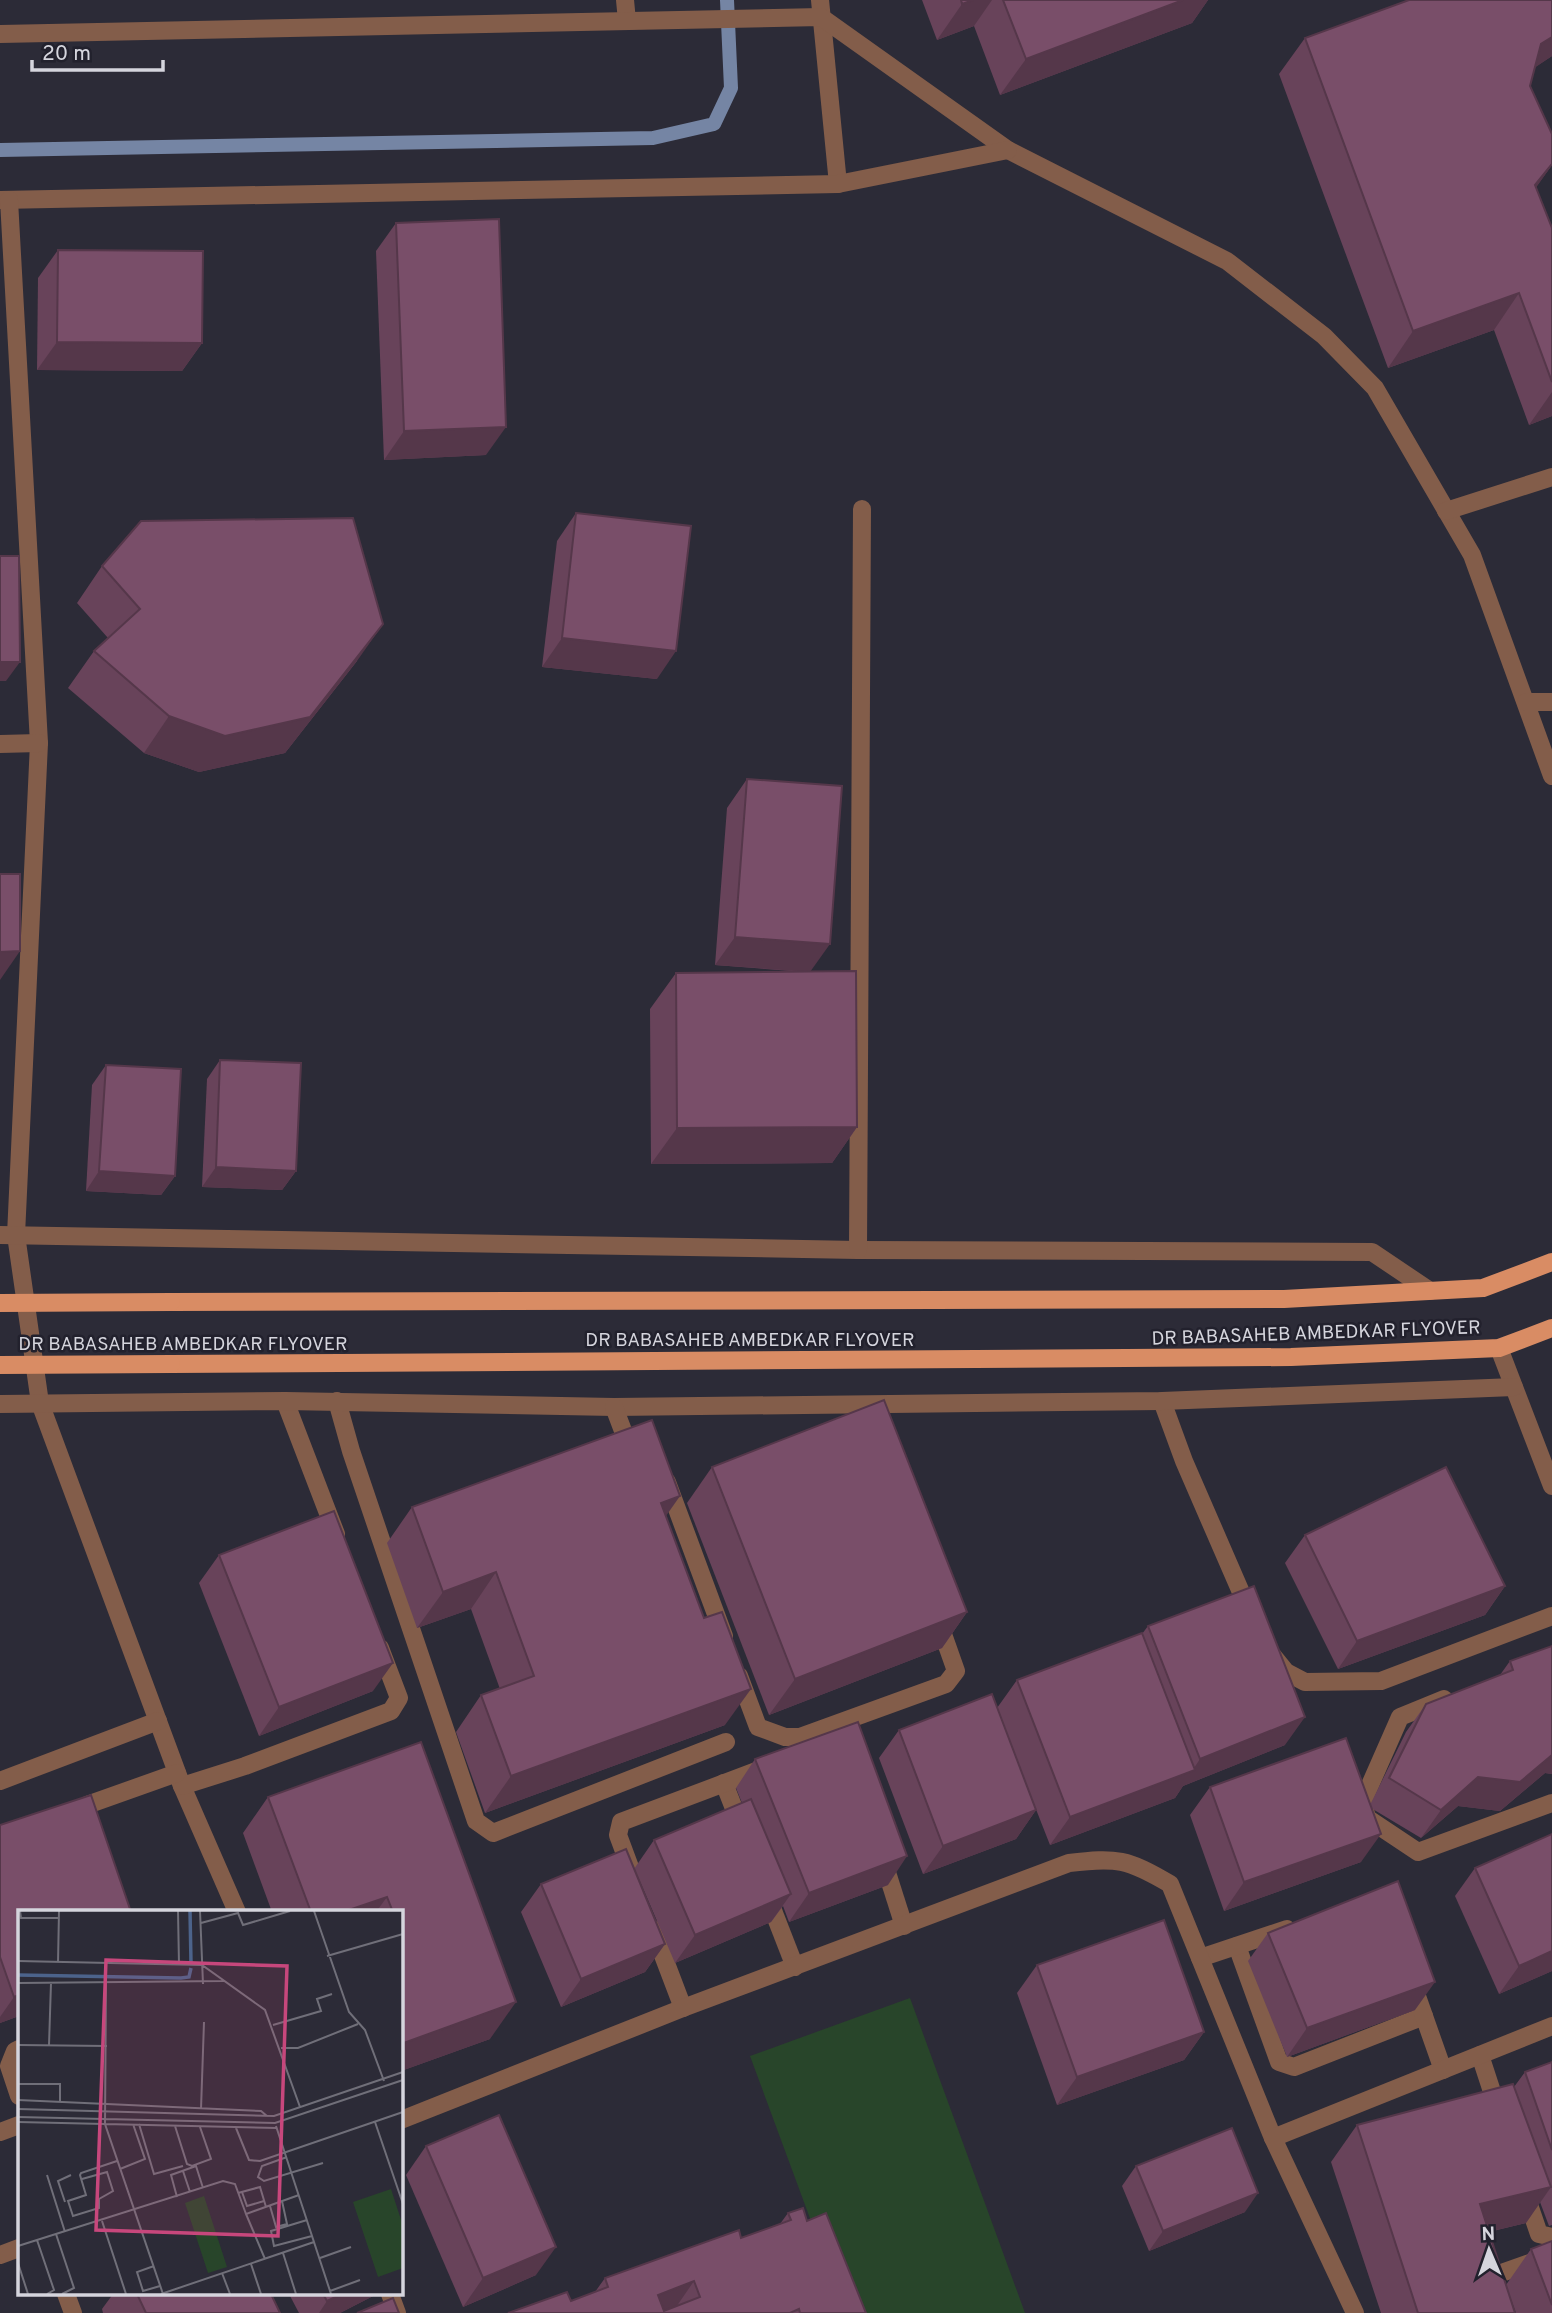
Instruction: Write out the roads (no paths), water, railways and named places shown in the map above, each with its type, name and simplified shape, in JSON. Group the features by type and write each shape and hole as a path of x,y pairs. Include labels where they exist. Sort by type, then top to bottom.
{"main road":[{"name":"DR BABASAHEB AMBEDKAR FLYOVER","path":"0,1303 1284,1299 1483,1288 1552,1262"},
{"name":"DR BABASAHEB AMBEDKAR FLYOVER","path":"0,1366 1263,1357 1499,1348 1552,1328"}],"street":[{"path":"625,0 627,21"},
{"path":"820,9 838,184"},
{"path":"0,34 767,18 820,9 1008,150 1227,261 1324,336 1375,388 1472,555 1552,776"},
{"path":"236,1910 180,1779 40,1403 8,1235 39,743 4,200 838,184 1008,150"},
{"path":"1446,511 1552,477"},
{"path":"858,1250 862,509"},
{"path":"1526,702 1552,702"},
{"path":"0,744 39,743"},
{"path":"8,1235 858,1250 1372,1252 1430,1291"},
{"path":"1499,1348 1552,1486"},
{"path":"0,1404 337,1401 614,1407 641,1413 858,1405 1162,1401 1514,1387"},
{"path":"285,1401 340,1545"},
{"path":"337,1401 351,1451 476,1821 493,1833 726,1742"},
{"path":"1162,1401 1184,1461 1257,1631 1286,1672 1305,1682 1381,1681 1552,1616"},
{"path":"858,1405 866,1424"},
{"path":"614,1407 638,1471"},
{"path":"663,1471 758,1727 785,1737 800,1737 946,1684 956,1671 933,1608"},
{"path":"80,1813 180,1779 244,1766 390,1711 399,1698 374,1634"},
{"path":"1459,1693 1400,1717 1363,1801 1367,1818 1418,1852 1552,1803"},
{"path":"0,1781 158,1721"},
{"path":"636,1883 618,1835 621,1822 836,1741"},
{"path":"724,1783 749,1848"},
{"path":"878,1847 904,1926"},
{"path":"402,2120 683,2008 1069,1863 1104,1859 1138,1865 1170,1884 1273,2138 1355,2313"},
{"path":"759,1873 794,1967"},
{"path":"645,1907 683,2008"},
{"path":"1200,1958 1300,1925"},
{"path":"1237,1946 1279,2062 1294,2067 1424,2016"},
{"path":"1406,1966 1443,2070"},
{"path":"1273,2138 1552,2026"},
{"path":"18,2050 9,2066 18,2093"},
{"path":"1480,2055 1503,2124"},
{"path":"0,2132 18,2125"},
{"path":"1519,2173 1538,2234 1552,2237"},
{"path":"0,2255 18,2248"},
{"path":"1498,2313 1489,2283 1493,2276 1552,2255"},
{"path":"67,2296 73,2313"},
{"path":"391,2296 397,2313"}],"waterway":[{"path":"0,150 653,138 714,124 731,88 727,0"}]}
